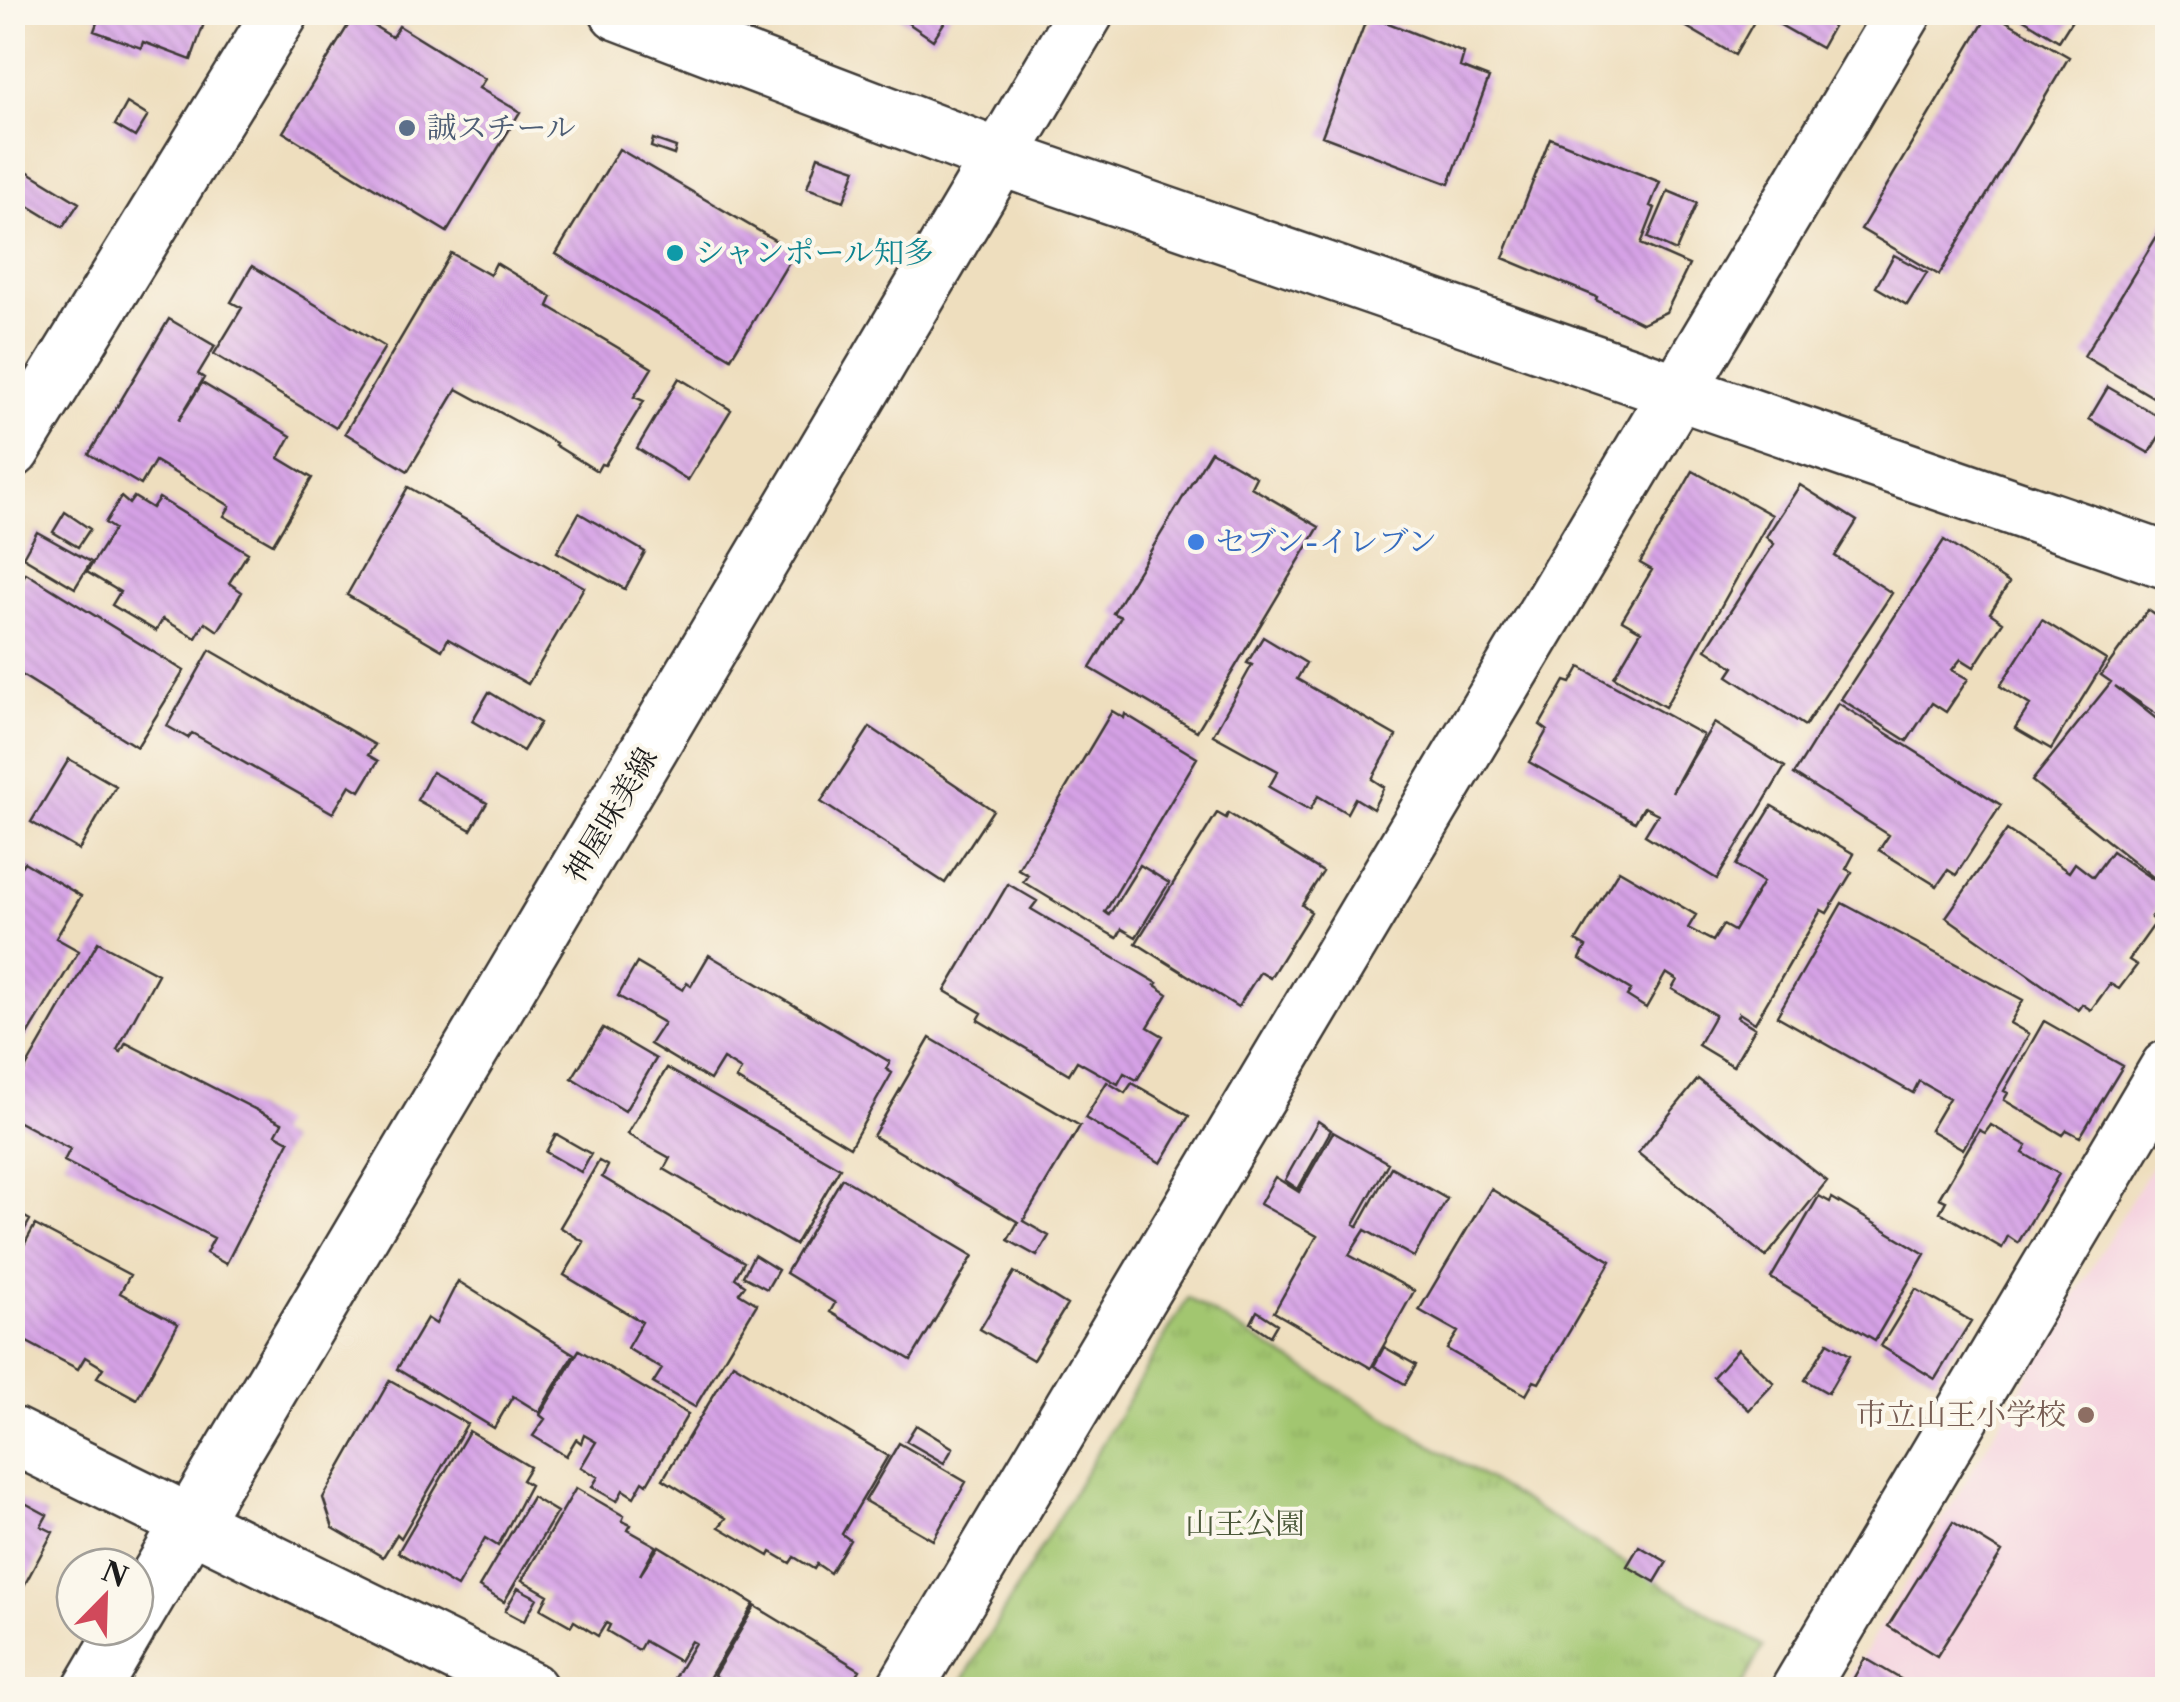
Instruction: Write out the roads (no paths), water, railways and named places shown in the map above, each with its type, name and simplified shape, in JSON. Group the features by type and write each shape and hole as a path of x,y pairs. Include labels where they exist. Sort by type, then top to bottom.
{"street":[{"path":"12,450 280,12"},
{"path":"618,12 1000,158 2168,562"},
{"name":"神屋味美線","path":"155,1583 1086,12"},
{"path":"904,1690 1904,12"},
{"path":"1799,1690 2168,1068"},
{"path":"12,1435 530,1690"},
{"path":"91,1690 116,1647"}],"place":[{"name":"誠スチール","path":"407,128"},
{"name":"シャンポール知多","path":"675,253"},
{"name":"セブン-イレブン","path":"1196,542"},
{"name":"市立山王小学校","path":"2086,1415"}],"park label":[{"name":"山王公園","path":"1245,1524"}]}
